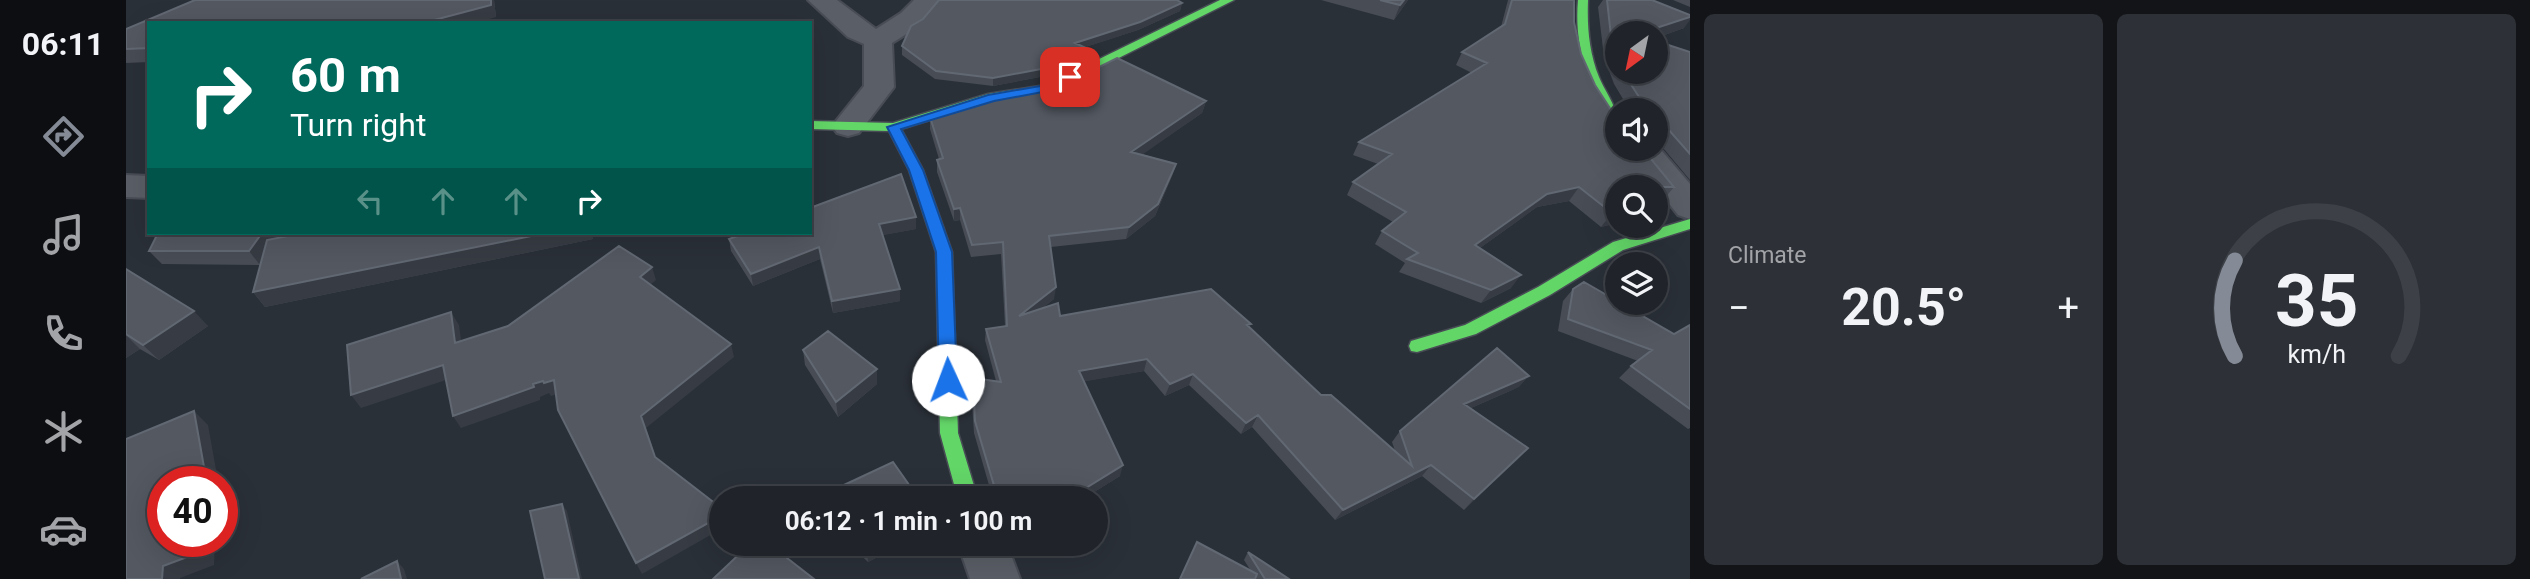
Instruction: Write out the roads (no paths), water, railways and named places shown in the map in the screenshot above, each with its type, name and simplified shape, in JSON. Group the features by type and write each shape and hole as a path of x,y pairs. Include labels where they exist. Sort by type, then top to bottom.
{"street":[{"path":"821,0 858,31 878,40"},
{"path":"878,40 911,19 929,0"},
{"path":"812,125 894,127 992,97 1049,88 1229,0"},
{"path":"1583,0 1580,18 1592,75 1605,98"},
{"path":"848,126 879,87 878,40"},
{"path":"894,127 916,170 944,252 949,433 964,486"},
{"path":"1652,161 1690,207"},
{"path":"126,186 147,187"},
{"path":"1417,346 1470,330 1618,246 1690,225"},
{"path":"986,556 995,579"}]}
